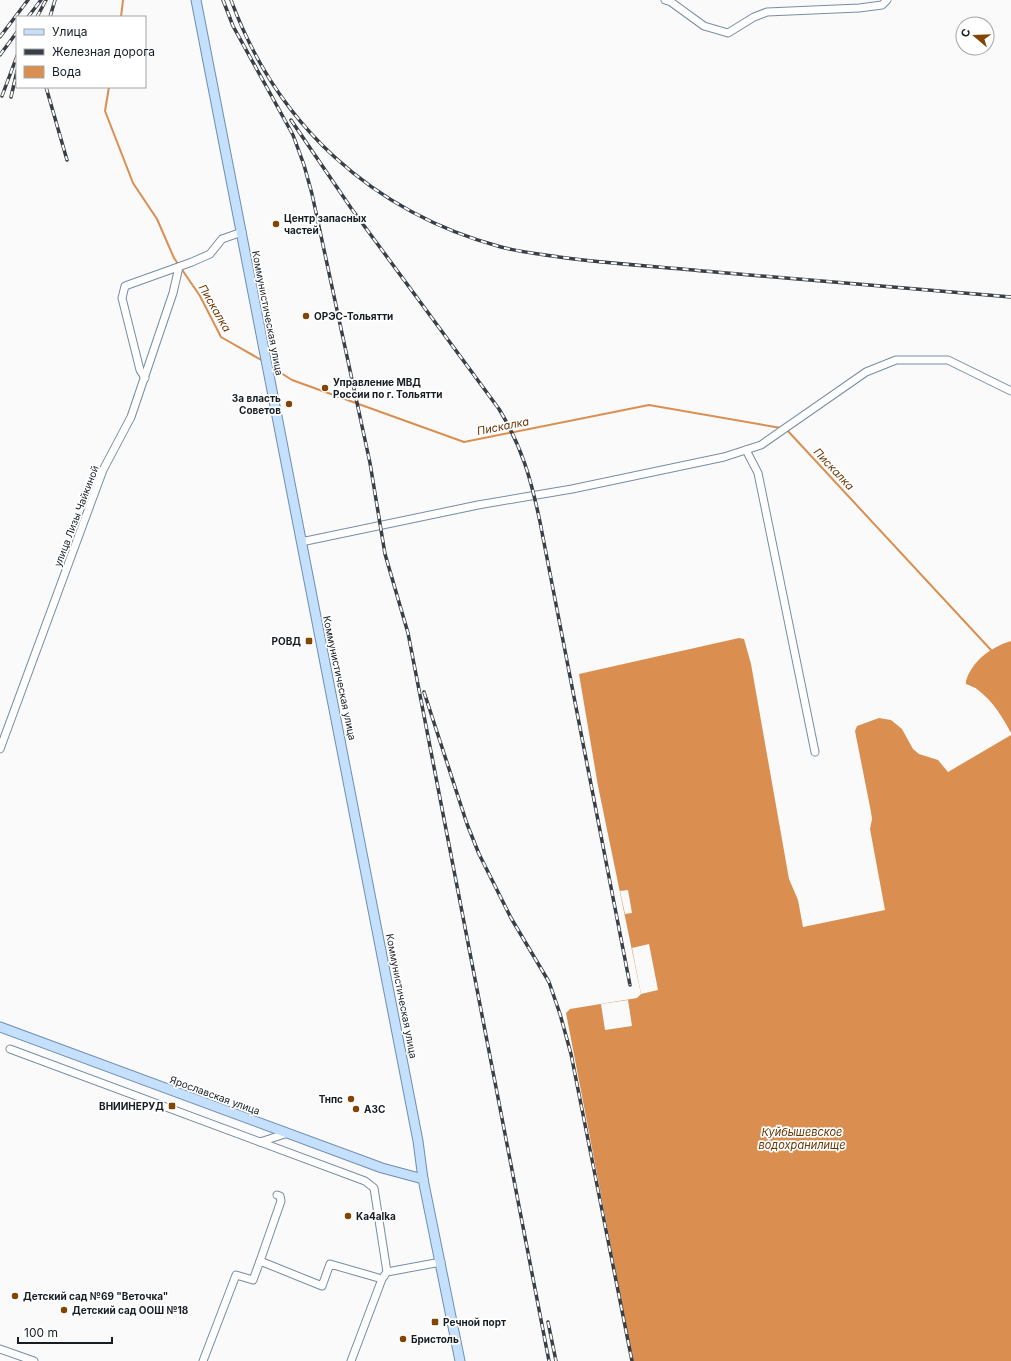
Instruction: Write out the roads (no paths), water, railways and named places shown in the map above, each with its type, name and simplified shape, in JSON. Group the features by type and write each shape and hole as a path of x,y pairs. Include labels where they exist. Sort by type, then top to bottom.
{"main road":[{"name":"Коммунистическая улица","path":"196,0 301,542 343,745 424,1179 460,1361"},
{"name":"Ярославская улица","path":"0,1027 382,1168 424,1179"}],"street":[{"path":"665,0 671,2 704,26 728,33 754,17 768,12 859,8 882,5 887,0"},
{"path":"145,378 140,370 122,298 125,286 179,267 210,254 222,239 242,232"},
{"name":"улица Лизы Чайкиной","path":"0,749 103,470 131,417 173,293 179,267"},
{"path":"301,542 478,505 580,487 724,457 761,445 866,372 896,360 948,360 1011,391"},
{"path":"746,450 758,473 816,752"},
{"path":"10,1050 365,1181 374,1188 387,1272"},
{"path":"260,1142 288,1133"},
{"path":"203,1361 236,1275 252,1280 280,1201 280,1196 277,1195"},
{"path":"260,1261 322,1286 330,1264 382,1279"},
{"path":"351,1361 382,1279 387,1272 441,1262"},
{"path":"0,1349 34,1361"}],"water":[{"name":"Куйбышевское водохранилище","path":"739,638 744,639 751,664 789,879 798,900 803,927 885,910 870,829 872,819 871,812 855,731 857,726 879,718 891,720 902,729 913,749 919,754 938,760 948,772 1011,735 1011,1361 633,1361 566,1013 570,1009 637,998 641,994 598,786 579,674"},
{"path":"1011,641 1011,733 993,704 977,689 966,684 966,681 973,667 983,656 996,647"}],"waterway":[{"name":"Пискалка","path":"121,16 123,0"},
{"name":"Пискалка","path":"109,88 105,111 133,183 157,219 174,258 200,296 221,337 263,361"},
{"name":"Пискалка","path":"270,366 292,380 464,442 649,405 781,428"},
{"name":"Пискалка","path":"787,430 991,650"}],"railway":[{"path":"0,37 28,0"},
{"path":"29,16 41,0"},
{"path":"38,16 46,0"},
{"path":"50,16 55,0"},
{"path":"223,0 233,26 293,135 304,165 312,194 370,463 385,554 408,633 549,1361"},
{"path":"231,0 251,45 274,86 303,124 335,157 371,186 411,211 454,231 508,249 578,259 1011,297"},
{"path":"0,55 16,33"},
{"path":"2,96 16,59"},
{"path":"11,97 16,75"},
{"path":"46,88 67,160"},
{"path":"291,120 351,208 499,409 520,450 529,477 540,522 630,985"},
{"path":"424,692 467,824 479,854 511,918 549,982 560,1014 571,1054 632,1361"},
{"path":"548,1322 556,1361"}],"place":[{"name":"Центр запасных частей","path":"276,224"},
{"name":"ОРЭС-Тольятти","path":"306,316"},
{"name":"Управление МВД России по г. Тольятти","path":"325,388"},
{"name":"За власть Советов","path":"289,404"},
{"name":"РОВД","path":"309,641"},
{"name":"Тнпс","path":"351,1099"},
{"name":"ВНИИНЕРУД","path":"172,1106"},
{"name":"АЗС","path":"356,1109"},
{"name":"Ka4alka","path":"348,1216"},
{"name":"Детский сад №69 \"Веточка\"","path":"15,1296"},
{"name":"Детский сад ООШ №18","path":"64,1310"},
{"name":"Речной порт","path":"435,1322"},
{"name":"Бристоль","path":"403,1339"}]}
